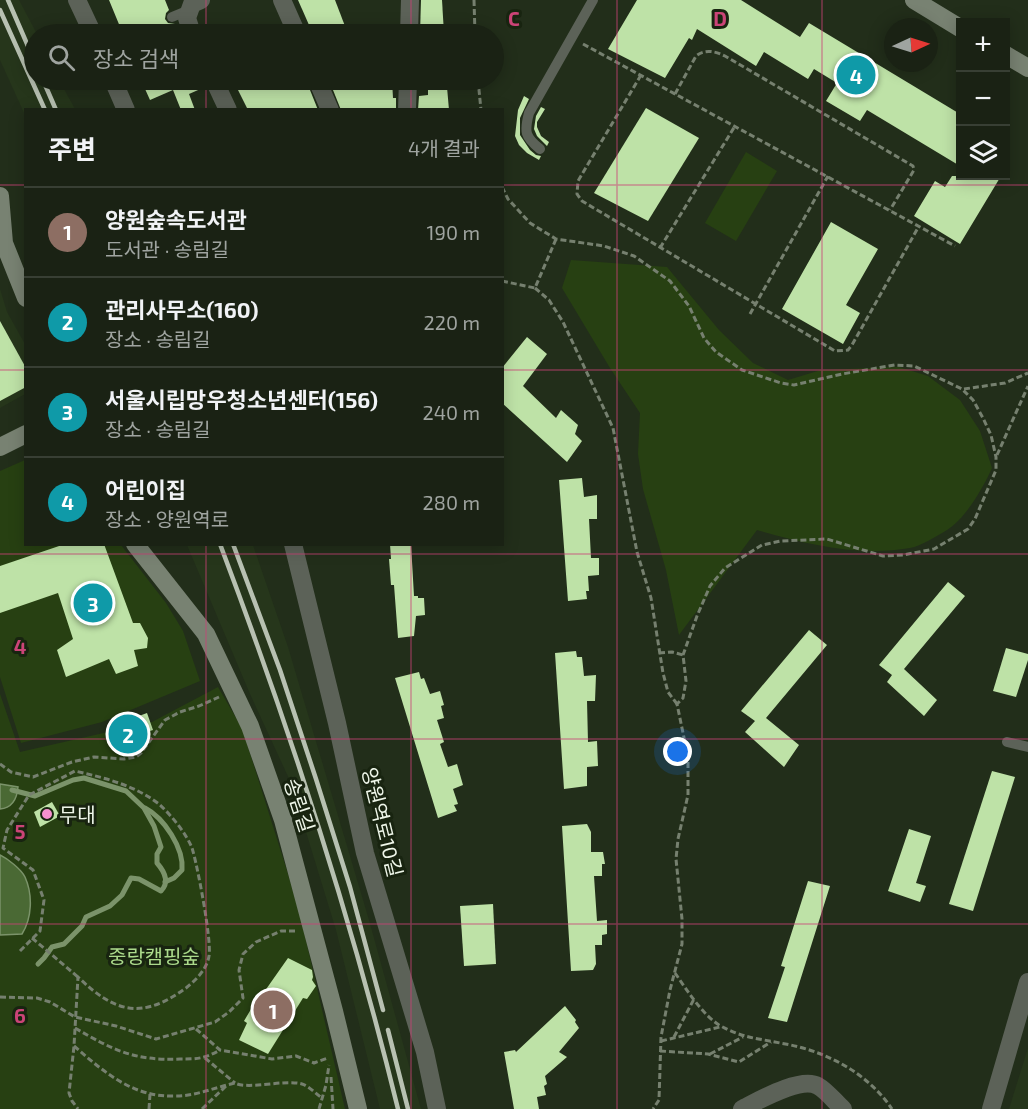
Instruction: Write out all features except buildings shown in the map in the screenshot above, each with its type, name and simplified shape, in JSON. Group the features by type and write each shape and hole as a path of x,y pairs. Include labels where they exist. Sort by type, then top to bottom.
{"street":[{"path":"77,0 88,24"},
{"path":"282,0 293,24"},
{"path":"409,24 410,0"},
{"path":"914,0 956,26"},
{"path":"187,9 189,24"},
{"path":"1010,58 1028,68"},
{"path":"117,90 125,108"},
{"path":"219,90 227,108"},
{"path":"321,90 329,108"},
{"path":"407,108 408,90"},
{"path":"0,196 4,243 24,293"},
{"path":"0,447 24,435"},
{"name":"송림길","path":"137,546 206,634 250,726 283,820 358,1109"},
{"name":"양원역로10길","path":"293,546 337,723 365,853 425,1052 437,1109"},
{"path":"991,1109 1028,982"},
{"path":"742,1109 792,1086 806,1083 819,1086 843,1109"}],"lane":[{"path":"540,149 529,140 526,133 529,113 593,0"},
{"path":"1007,742 1028,747"}],"path":[{"path":"474,0 475,24"},
{"path":"571,38 955,246"},
{"path":"675,94 696,56 705,52 718,52 909,162 914,170 890,210"},
{"path":"641,75 578,181 577,194 587,205 835,351 848,350 920,226"},
{"path":"478,90 481,108"},
{"path":"660,248 735,126"},
{"path":"750,314 828,176"},
{"path":"504,192 530,223 556,239 604,246 634,256 661,275 670,282 689,306 704,338 716,352 742,370 794,385 895,365 914,366 962,389 983,418 991,435 996,457 996,470 975,519 968,529 934,549 912,554 883,556 827,539 809,539 762,545 725,568 710,586 683,655 686,681 683,698 677,704"},
{"path":"535,288 556,239"},
{"path":"504,281 535,288 549,300 563,322 613,428 637,552 651,598 659,653 668,692 677,704 688,757 688,795 676,859 682,944 670,990 661,1041 659,1100 653,1109"},
{"path":"962,389 1005,383 1028,373"},
{"path":"996,457 1028,386"},
{"path":"659,653 672,652 683,655"},
{"path":"0,764 11,772 33,777 72,762 94,758 136,757 165,720 233,692"},
{"path":"20,951 32,938 40,931 44,900 33,870 2,847 7,830 29,795 75,771 123,783 159,805 180,829 192,848 207,921 210,956 198,979 155,1006 135,1010 109,1003 32,938"},
{"path":"0,997 37,998 50,1002 75,1017 116,1026 156,1039 215,1022 229,1012 243,998 239,970 243,954 256,942 281,931 295,931"},
{"path":"675,973 694,999 722,1026 743,1037 809,1049 837,1061 862,1077 892,1109"},
{"path":"78,977 69,1093 78,1109"},
{"path":"673,1038 694,999"},
{"path":"661,1041 722,1026"},
{"path":"75,1028 109,1048 128,1055 158,1060 205,1059 220,1050"},
{"path":"195,1029 198,1029 220,1050 272,1059 296,1056 314,1063 331,1057"},
{"path":"708,1054 743,1037"},
{"path":"660,1051 708,1054 739,1062 773,1041"},
{"path":"74,1046 121,1084 150,1094 177,1096 235,1083"},
{"path":"318,1109 331,1057"},
{"path":"331,1057 333,1109"},
{"path":"205,1059 240,1085 303,1084 322,1098"},
{"path":"202,1109 228,1084"},
{"path":"149,1109 150,1094"}],"shaded area":[{"path":"0,0 19,0 32,24 24,24 24,90 65,90 74,108 24,108 24,113 0,60"},
{"path":"0,289 7,312 24,342 24,395 0,408"},
{"path":"187,546 253,546 288,647 369,920 421,1109 380,1109 336,930 291,783 250,694"},
{"path":"0,784 18,787 13,802 8,807 0,809"},
{"path":"0,855 21,871 28,884 29,914 22,934 0,935"},
{"path":"1028,1048 1028,1109 1009,1109"}],"green space":[{"path":"746,152 777,171 736,241 705,223"},
{"path":"571,260 667,267 719,330 753,363 788,380 821,370 899,367 928,376 960,400 980,431 992,468 984,484 954,525 910,548 871,551 832,548 757,530 679,635 666,570 643,489 638,454 640,413 562,288"},
{"path":"24,460 24,546 122,546 166,603 183,631 200,681 102,722 21,743 0,677 0,471"},
{"name":"중랑캠핑숲","path":"218,687 242,728 288,874 301,919 345,1109 0,1109 0,694 20,752 152,722"}],"waterway":[{"path":"12,790 35,796 73,780 84,778 126,791 144,808 154,826 161,847 157,854 157,863 166,880 161,891 139,879 131,878 122,895 110,906 86,917 82,926 64,944 52,947 38,964"},
{"path":"145,808 166,826 180,852 182,870 174,878 165,882"}],"railway":[{"path":"8,0 24,37"},
{"path":"0,10 24,63"},
{"path":"36,90 44,108"},
{"path":"47,90 55,108"},
{"path":"221,546 271,683 318,824 380,1037 398,1109"},
{"path":"234,546 280,670 316,779 350,887 383,1010"},
{"path":"388,1030 408,1109"}],"place":[{"name":"어린이집","path":"856,75"},
{"name":"서울시립망우청소년센터(156)","path":"93,603"},
{"name":"관리사무소(160)","path":"128,734"},
{"name":"무대","path":"47,814"},
{"name":"양원숲속도서관","path":"273,1010"}]}
